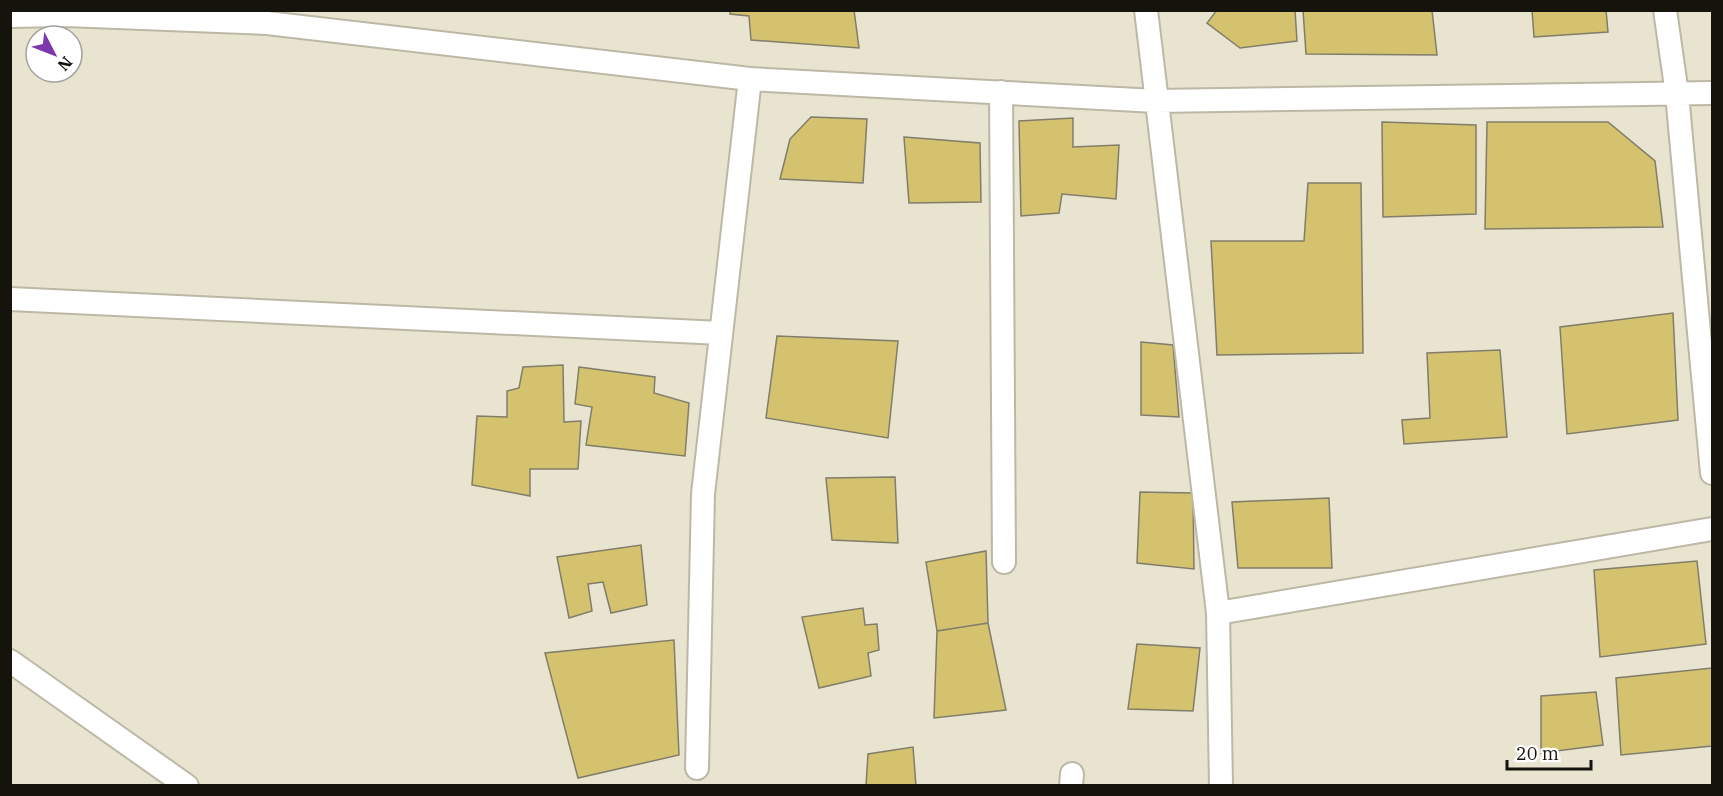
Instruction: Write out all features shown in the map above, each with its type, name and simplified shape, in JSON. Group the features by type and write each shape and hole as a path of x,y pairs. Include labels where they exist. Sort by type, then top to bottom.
{"street":[{"path":"1146,10 1218,613 1221,786"},
{"path":"1665,10 1677,94 1713,473"},
{"path":"10,16 267,17 750,79 1156,101 1713,93"},
{"path":"697,768 703,494 750,79"},
{"path":"1000,93 1004,562"},
{"path":"10,299 721,333"},
{"path":"1218,613 1713,529"},
{"path":"10,661 187,786"}],"building":[{"path":"730,10 854,10 859,48 751,40 749,16 730,14"},
{"path":"1217,10 1295,10 1297,41 1240,48 1207,23"},
{"path":"1303,10 1432,10 1437,55 1306,54"},
{"path":"1532,10 1606,10 1608,32 1534,37"},
{"path":"811,117 867,119 863,183 780,179 790,139"},
{"path":"1073,118 1073,147 1119,145 1116,199 1062,194 1059,213 1021,216 1019,121"},
{"path":"1382,122 1476,125 1476,214 1383,217"},
{"path":"1487,122 1608,122 1655,161 1663,227 1485,229"},
{"path":"904,137 980,143 981,202 909,203"},
{"path":"1308,183 1361,183 1363,353 1217,355 1211,241 1304,241"},
{"path":"1673,313 1678,420 1567,434 1560,327"},
{"path":"777,336 898,341 888,438 766,418"},
{"path":"1141,342 1173,345 1179,417 1141,415"},
{"path":"1500,350 1507,437 1404,444 1402,420 1430,418 1427,353"},
{"path":"563,365 564,422 581,421 578,469 530,469 530,496 472,485 477,416 507,417 507,391 519,388 523,367"},
{"path":"579,367 655,377 654,393 689,403 685,456 586,445 592,407 575,404"},
{"path":"895,477 898,543 832,540 826,478"},
{"path":"1140,492 1193,493 1194,569 1137,563"},
{"path":"1329,498 1332,568 1238,568 1232,502"},
{"path":"641,545 647,605 611,613 603,582 588,584 592,611 569,618 557,557"},
{"path":"986,551 988,623 937,631 926,562"},
{"path":"1697,561 1706,644 1600,657 1594,570"},
{"path":"863,608 865,625 877,624 879,650 868,653 871,676 819,688 802,617"},
{"path":"988,623 1006,710 934,718 937,631"},
{"path":"674,640 679,755 578,778 545,653"},
{"path":"1137,644 1200,648 1193,711 1128,709"},
{"path":"1712,668 1712,746 1621,755 1616,678"},
{"path":"1596,692 1603,745 1541,753 1541,696"},
{"path":"913,747 916,786 866,786 868,754"}]}
